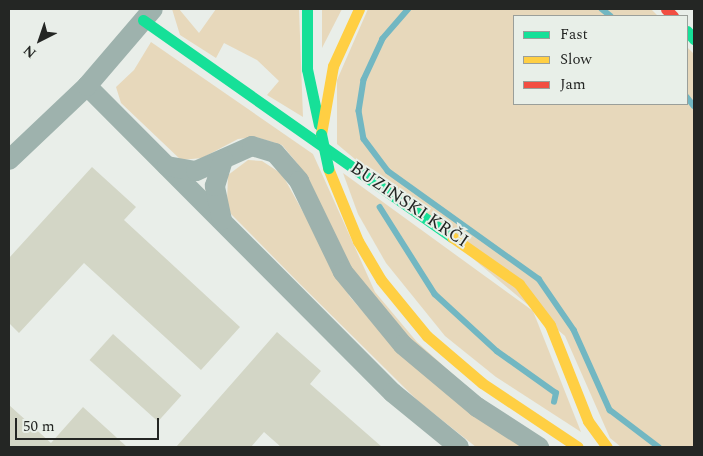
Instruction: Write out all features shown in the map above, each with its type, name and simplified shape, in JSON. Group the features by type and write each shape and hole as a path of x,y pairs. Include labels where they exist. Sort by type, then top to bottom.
{"main road":[{"path":"307,9 307,69 328,168 347,218 376,272 427,336 482,383 578,447"},
{"path":"321,134 333,66 359,9"},
{"name":"BUZINSKI KRČI","path":"148,14 519,284 550,325 588,421 606,447"}],"street":[{"name":"BUZINSKI KRČI","path":"9,160 86,86 148,14"},
{"path":"86,86 393,393 458,447"},
{"path":"167,166 196,171 252,146 280,159 299,181 342,272 370,309 432,372 540,447"},
{"path":"222,220 215,186 223,159"}],"shaded area":[{"path":"172,9 179,9 199,33 216,9 299,9 303,117 267,95 279,81 257,60 224,43 216,58 180,35"},
{"path":"322,9 342,9 322,48"},
{"path":"368,9 651,9 657,15 513,15 513,105 688,105 688,48 694,54 694,447 621,447 610,438 565,336 337,144 337,80"},
{"path":"151,42 313,154 375,292 417,342 467,387 405,335 348,263 297,163 282,145 256,137 238,139 202,158 181,160 121,103 116,87 134,70"},
{"path":"248,160 262,161 282,174 350,297 405,359 528,447 476,447 418,401 231,214 227,203 228,175"},
{"path":"343,173 533,311 581,432 496,377 445,336 386,263 358,214"}],"building":[{"path":"92,167 136,207 124,220 240,327 201,370 84,263 19,333 9,323 9,258"},
{"path":"277,332 321,371 310,384 382,447 281,447 264,432 251,447 176,447"},
{"path":"113,334 181,396 158,422 90,360"},
{"path":"9,405 51,443 83,407 127,447 9,447"}],"waterway":[{"path":"409,9 383,39 364,80 359,111 364,139 388,171 539,279 574,330 610,410 659,447"},
{"path":"602,9 610,15"},
{"path":"688,98 694,106"},
{"path":"380,207 435,294 497,351 556,393"},
{"path":"554,402 556,393"}],"traffic: fast":[{"path":"307,9 307,69 319,125"},
{"path":"143,20 452,237"},
{"path":"688,32 694,39"},
{"path":"321,134 328,168"}],"traffic: slow":[{"path":"321,134 333,66 359,9"},
{"path":"328,168 358,241 381,280 427,336 482,383 578,447"},
{"path":"452,237 519,284 550,325 588,421 607,447"}],"traffic: jam":[{"path":"666,9 672,15"}]}
